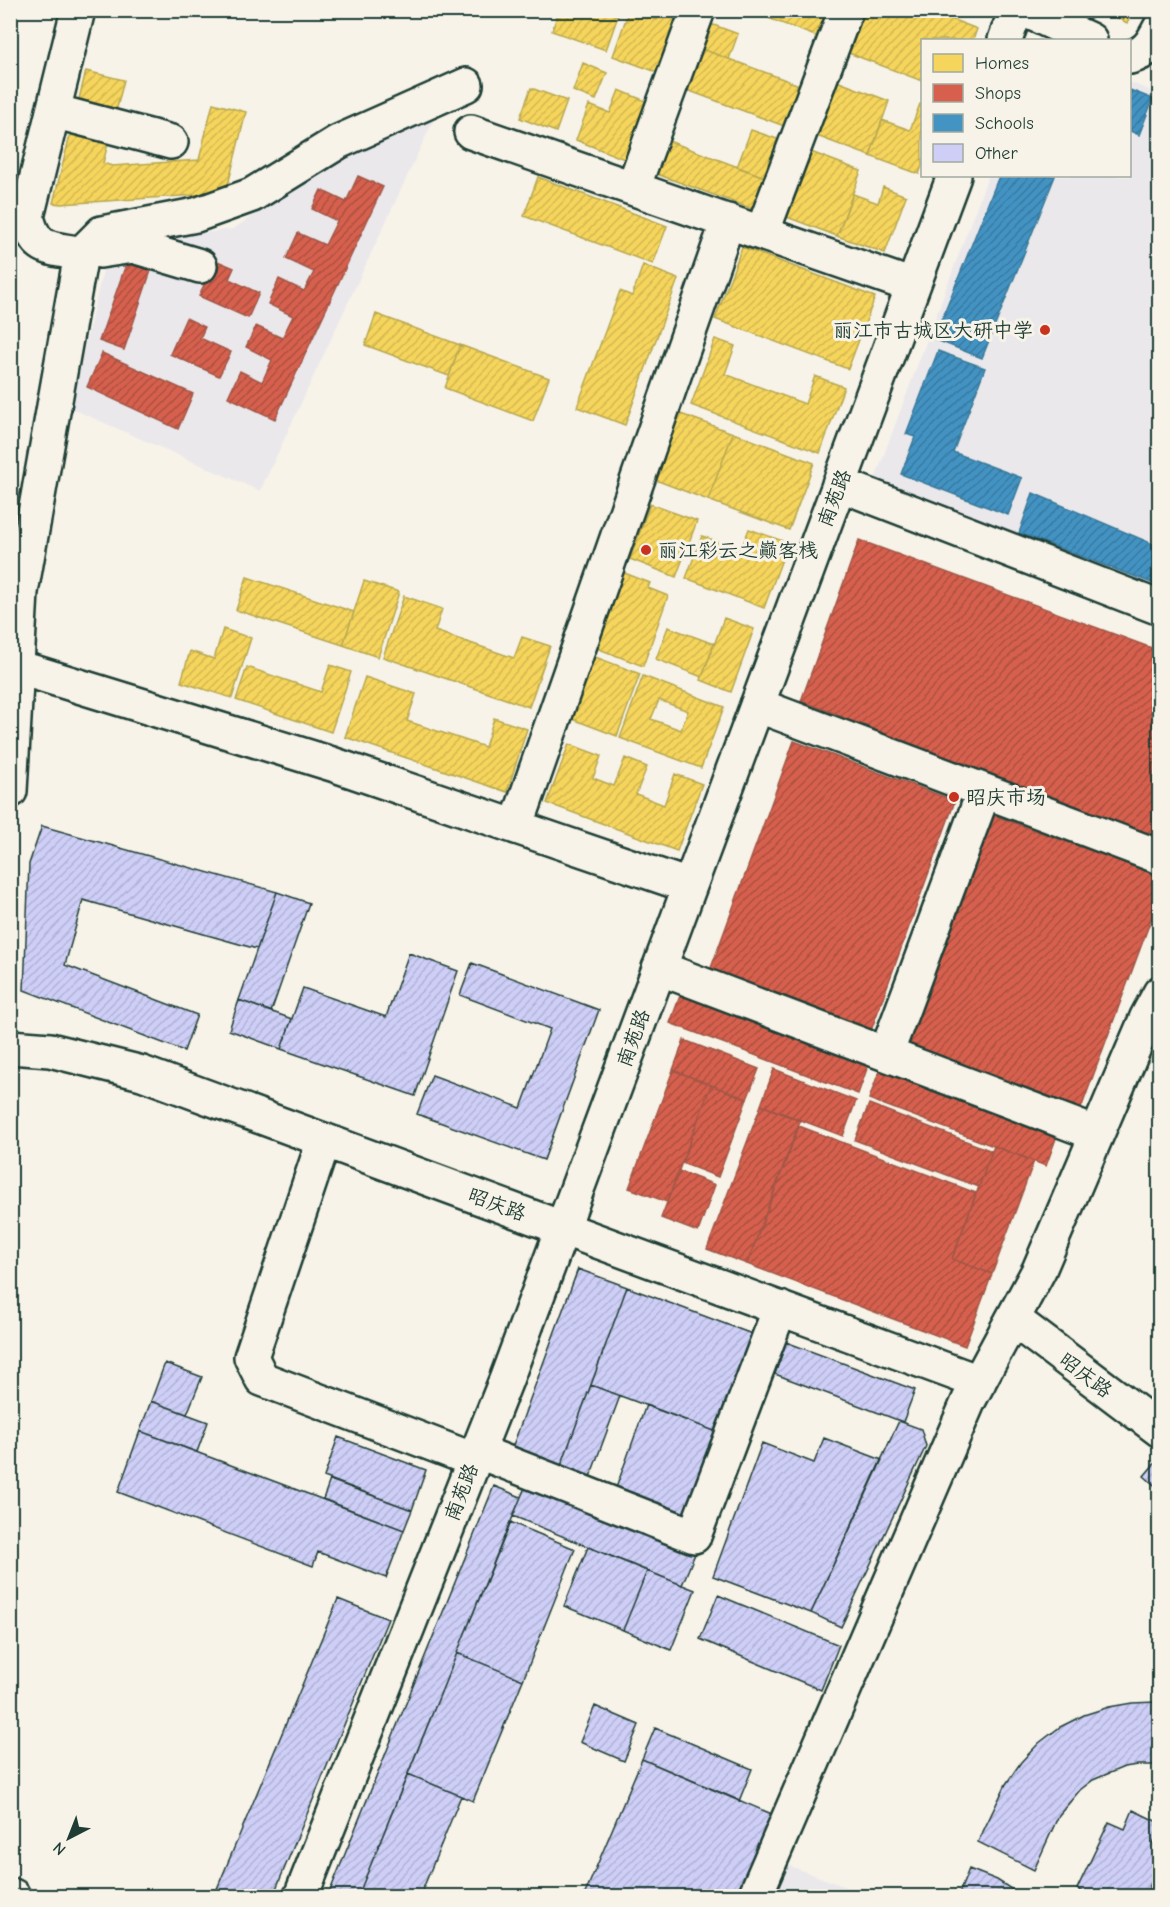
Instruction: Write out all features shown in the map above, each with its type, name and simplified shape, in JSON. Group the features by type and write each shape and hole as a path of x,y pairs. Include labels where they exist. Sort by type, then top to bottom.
{"street":[{"path":"78,10 27,217 33,237 41,246 81,254 133,246 200,266"},
{"path":"633,188 698,10"},
{"path":"762,233 846,10"},
{"path":"1005,39 1016,10"},
{"path":"1025,10 1088,39"},
{"path":"1131,57 1151,46 1160,28"},
{"path":"10,791 21,592 81,254 102,233 196,215 252,195 338,142 466,85"},
{"path":"53,111 171,142"},
{"path":"471,132 913,286"},
{"name":"南苑路","path":"301,1896 475,1456 562,1228 954,177"},
{"path":"516,827 729,221"},
{"path":"839,484 1160,609"},
{"path":"17,667 332,764 690,886"},
{"path":"757,705 1160,857"},
{"path":"886,1054 984,791"},
{"path":"659,968 1097,1134"},
{"path":"755,1896 969,1400 1040,1270 1147,1017 1160,993"},
{"name":"昭庆路","path":"10,1047 50,1050 142,1073 979,1382"},
{"path":"324,1140 251,1357 262,1379 694,1536 780,1308"},
{"name":"昭庆路","path":"1018,1310 1160,1405"},
{"name":"昭庆路","path":"1018,1310 1160,1430"}],"shaded area":[{"name":"丽江市古城区大研中学","path":"1131,82 1159,94 1159,594 873,484 988,177 1131,177"},
{"path":"434,119 260,491 70,408 109,245 233,229 367,138"},
{"path":"785,1864 870,1896 771,1896"}],"building: Homes":[{"path":"559,10 602,10 618,16 606,50 552,31"},
{"path":"629,10 657,20 660,10 688,10 665,75 613,56"},
{"path":"747,10 833,10 823,39"},
{"path":"862,10 873,10 890,17 892,10 928,10 977,29 973,39 921,39 921,81 846,52"},
{"path":"1103,10 1134,10 1127,23"},
{"path":"711,24 738,34 729,59 702,49"},
{"path":"702,49 802,86 787,127 687,90"},
{"path":"583,63 607,73 596,100 573,91"},
{"path":"86,71 124,80 103,163 112,166 199,160 213,103 246,112 226,193 53,203"},
{"path":"834,80 889,101 870,156 814,135"},
{"path":"531,88 567,101 556,132 520,118"},
{"path":"619,90 655,105 632,162 576,140 589,105 610,113"},
{"path":"920,104 921,169 919,174 870,156 882,120 910,130"},
{"path":"751,130 783,141 770,179 737,167"},
{"path":"666,140 770,179 758,211 654,173"},
{"path":"803,149 861,171 837,236 779,214"},
{"path":"538,177 667,226 653,264 524,216"},
{"path":"883,187 906,196 885,253 837,236 853,194 878,203"},
{"path":"742,247 875,297 848,369 715,319"},
{"path":"643,265 678,279 625,425 577,407 620,291 632,296"},
{"path":"376,314 460,345 449,376 365,345"},
{"path":"715,339 735,346 725,374 805,404 815,376 844,387 820,453 691,405"},
{"path":"460,345 549,378 533,421 445,388"},
{"path":"678,413 733,433 708,500 653,479"},
{"path":"733,433 814,463 789,530 708,500"},
{"path":"650,504 697,521 676,577 630,559"},
{"path":"749,529 788,543 764,608 686,578 702,536 741,550"},
{"path":"622,572 650,583 648,588 668,596 643,666 594,647"},
{"path":"247,577 354,612 343,645 236,610"},
{"path":"364,581 399,592 378,657 343,645"},
{"path":"404,596 442,609 435,631 514,658 522,637 550,646 529,707 383,657"},
{"path":"724,618 754,629 731,692 701,680"},
{"path":"668,627 714,644 702,677 656,659"},
{"path":"223,629 251,638 232,698 181,682 190,651 214,659"},
{"path":"590,655 640,674 617,736 567,717"},
{"path":"330,665 351,672 331,732 236,700 247,667 321,692"},
{"path":"643,676 724,707 701,768 620,738","holes":["659,700 688,711 681,730 651,719"]},
{"path":"365,677 416,694 407,721 485,747 494,718 527,729 507,792 345,737"},
{"path":"569,744 601,756 593,778 614,786 625,758 647,767 636,794 664,805 675,774 702,784 677,851 547,803"}],"building: Shops":[{"path":"358,176 383,187 275,419 228,397 240,371 262,382 272,360 246,347 256,326 282,338 293,316 268,304 279,279 304,291 314,272 286,259 298,233 325,245 337,221 312,209 321,190 346,202"},
{"path":"131,250 155,259 124,350 99,341"},
{"path":"215,260 234,268 229,279 259,293 248,318 199,296"},
{"path":"186,318 205,327 200,338 231,352 219,376 170,354"},
{"path":"102,353 193,394 178,429 87,387"},
{"path":"859,540 1160,651 1160,846 838,727 842,716 801,701"},
{"path":"794,741 955,801 869,1036 708,976"},
{"path":"993,815 1160,876 1160,895 1079,1114 906,1050"},
{"path":"681,993 869,1063 858,1094 670,1023"},
{"path":"684,1040 759,1069 747,1099 673,1070"},
{"path":"881,1066 1058,1133 1046,1166 869,1099"},
{"path":"774,1069 856,1101 843,1136 761,1105"},
{"path":"673,1070 711,1085 667,1202 629,1188"},
{"path":"711,1085 747,1099 718,1177 682,1163"},
{"path":"869,1104 992,1151 979,1187 855,1140"},
{"path":"761,1105 800,1121 747,1264 707,1249"},
{"path":"799,1126 976,1193 952,1259 992,1274 965,1346 747,1264"},
{"path":"994,1146 1034,1161 992,1274 952,1259"},
{"path":"679,1171 715,1185 698,1232 661,1218"}],"building: Schools":[{"path":"1131,90 1153,99 1139,135 1131,131"},
{"path":"999,177 1055,177 982,358 934,339"},
{"path":"938,351 985,368 953,452 1022,478 1008,515 901,474 915,437 906,434"},
{"path":"1033,493 1160,547 1160,586 1019,533"}],"building: Other":[{"path":"42,826 277,892 257,949 83,900 65,965 197,1015 184,1051 24,990 29,864"},
{"path":"277,892 309,903 271,1012 239,1000"},
{"path":"409,953 458,971 415,1096 281,1049 303,988 386,1017"},
{"path":"472,963 599,1010 544,1160 417,1114 432,1075 521,1108 550,1029 460,995"},
{"path":"239,1000 292,1019 281,1049 229,1030"},
{"path":"578,1269 627,1287 561,1466 512,1448"},
{"path":"627,1287 752,1334 717,1432 591,1385"},
{"path":"786,1342 915,1390 903,1422 775,1374"},
{"path":"165,1363 202,1377 187,1414 151,1401"},
{"path":"591,1385 620,1396 590,1477 561,1466"},
{"path":"151,1401 208,1422 197,1452 140,1431"},
{"path":"646,1405 717,1432 686,1514 616,1488"},
{"path":"899,1421 921,1429 926,1446 841,1627 811,1613"},
{"path":"140,1431 404,1530 386,1578 318,1552 313,1566 118,1492"},
{"path":"338,1437 426,1470 412,1510 324,1477"},
{"path":"824,1438 882,1460 811,1613 713,1576 762,1443 814,1463"},
{"path":"1160,1457 1160,1490 1144,1476"},
{"path":"330,1480 412,1510 404,1530 323,1499"},
{"path":"526,1485 695,1554 682,1585 513,1516"},
{"path":"494,1486 521,1497 358,1896 328,1896"},
{"path":"510,1522 575,1549 523,1680 457,1653"},
{"path":"588,1547 647,1571 623,1630 564,1606"},
{"path":"647,1571 695,1590 671,1650 623,1630"},
{"path":"718,1595 839,1645 821,1690 700,1639"},
{"path":"338,1599 388,1619 273,1896 214,1896"},
{"path":"457,1653 523,1680 473,1801 408,1774"},
{"path":"1160,1703 1160,1765 1124,1767 1093,1780 1080,1790 1059,1815 1034,1870 978,1842 1006,1784 1021,1762 1039,1743 1060,1727 1084,1715 1109,1707"},
{"path":"595,1706 639,1725 624,1761 580,1742"},
{"path":"655,1728 752,1769 739,1801 642,1759"},
{"path":"642,1759 774,1815 740,1896 584,1896"},
{"path":"408,1774 461,1796 420,1896 358,1896"},
{"path":"1133,1810 1160,1823 1160,1829 1153,1843 1160,1846 1160,1865 1145,1896 1092,1896 1077,1889 1109,1822 1125,1829"},
{"path":"969,1869 997,1880 1022,1896 958,1896"}],"place":[{"name":"丽江市古城区大研中学","path":"1045,330"},
{"name":"丽江彩云之巅客栈","path":"646,550"},
{"name":"昭庆市场","path":"954,797"}]}
